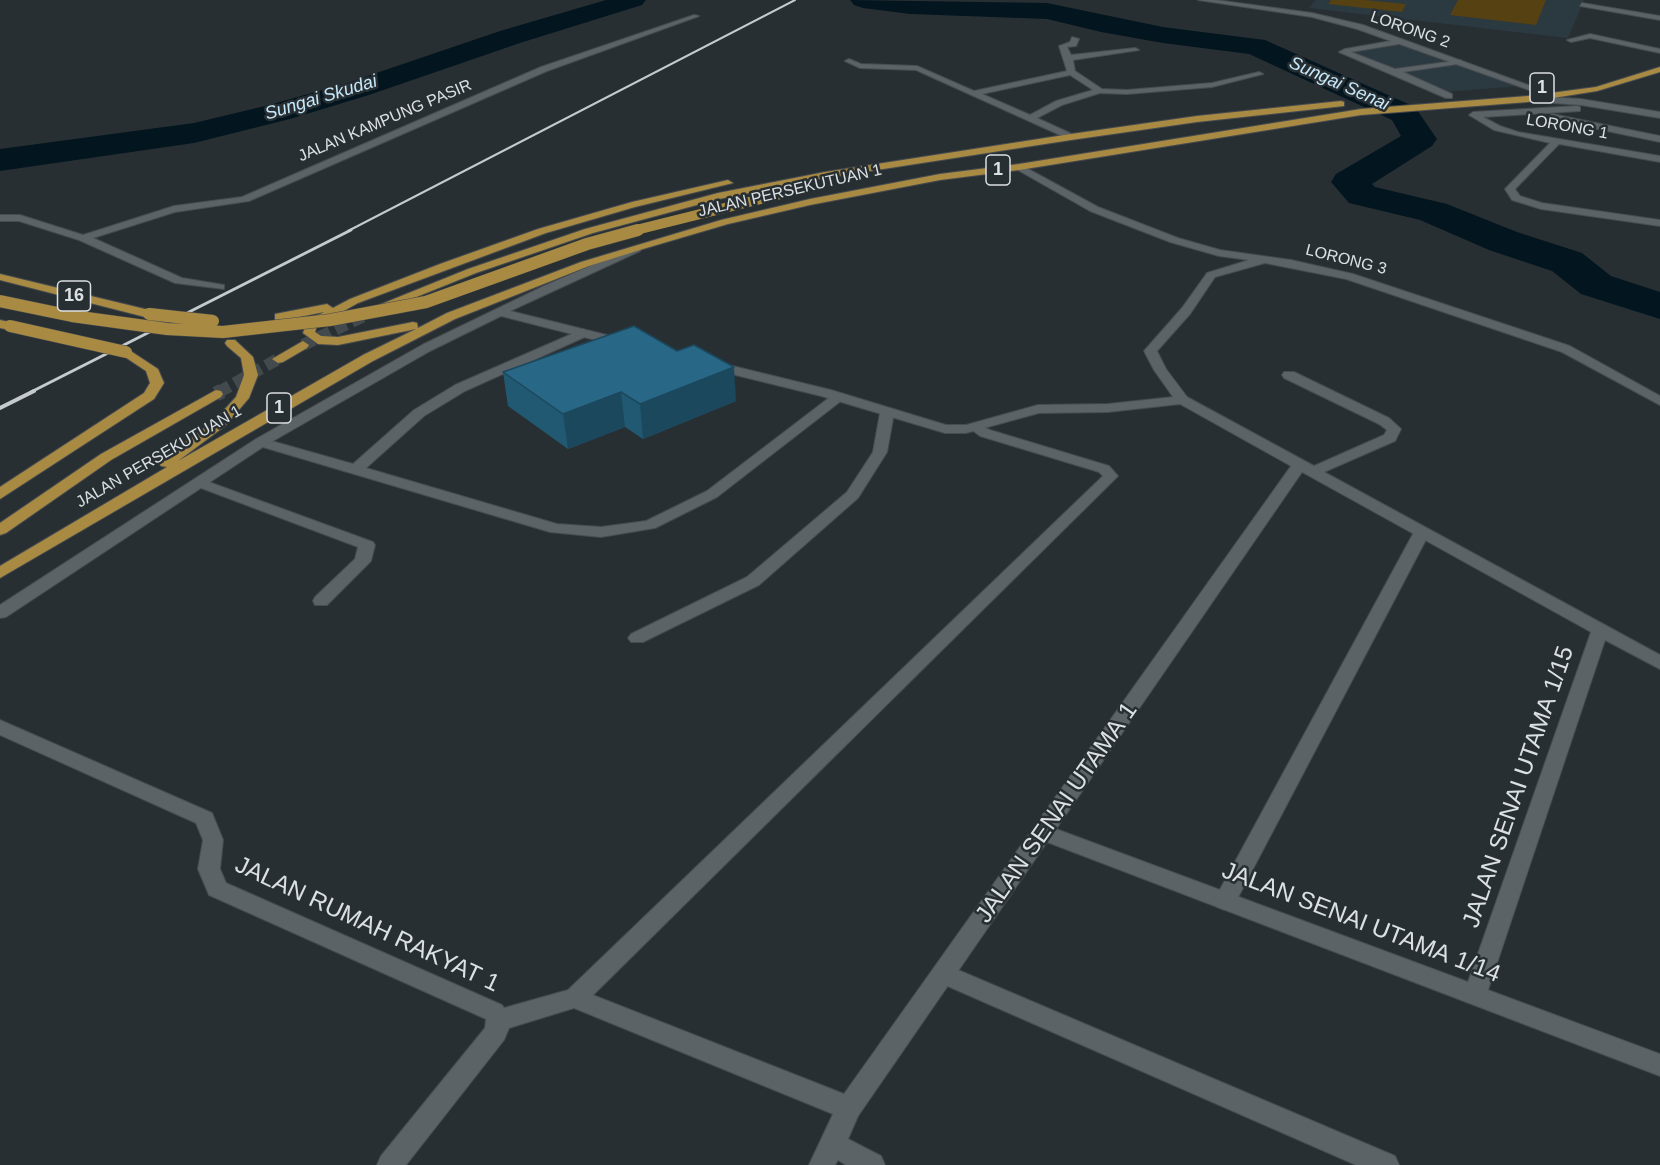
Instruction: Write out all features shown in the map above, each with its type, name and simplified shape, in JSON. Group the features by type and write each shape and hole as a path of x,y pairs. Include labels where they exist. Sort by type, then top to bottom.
{"highway":[{"name":"JALAN PERSEKUTUAN 1","path":"0,573 110,506 368,358 451,316 585,264 639,247 725,222 810,202 1016,162 1361,112 1449,96 1587,82 1660,59"},
{"name":"JALAN PERSEKUTUAN 1","path":"385,305 472,271 589,231 718,196 825,175 1197,119 1346,104 1528,99 1597,89 1660,69"},
{"path":"1037,153 1285,114 1361,112"},
{"path":"451,316 394,332 338,341 318,340 309,333 311,324 354,301 542,231 632,205 808,167 980,142 1071,137"},
{"path":"872,179 1016,162"},
{"path":"0,301 72,316 167,329 223,332 330,320 426,302 587,244 679,218 813,188"},
{"name":"16","path":"0,277 149,314"},
{"path":"149,314 215,321 279,317 354,301"},
{"path":"110,506 220,423 242,398 251,375 248,357 231,343 149,314"},
{"path":"0,494 149,396 157,383 152,369 126,352 5,325"},
{"path":"278,359 303,345"},
{"name":"JALAN PERSEKUTUAN 1","path":"0,530 106,458 216,394"}],"street":[{"name":"LORONG 2","path":"1201,0 1312,15 1360,27 1535,89"},
{"path":"1278,0 1282,11"},
{"path":"1582,5 1660,18"},
{"name":"JALAN KAMPUNG PASIR","path":"83,238 174,209 245,199 544,69 696,16"},
{"path":"1571,40 1590,36 1660,51"},
{"path":"1071,72 1069,58 1063,46 1073,44 1075,39"},
{"path":"1402,41 1343,52 1449,96"},
{"path":"1069,58 1135,50"},
{"path":"849,61 860,66 917,68 1071,137"},
{"path":"1391,70 1400,71 1458,62"},
{"path":"974,93 1071,72 1100,91"},
{"path":"1031,118 1059,103 1100,91 1182,89 1230,83 1259,74"},
{"path":"1597,89 1590,96 1604,107"},
{"path":"1528,99 1563,100 1660,115"},
{"path":"1534,113 1604,107"},
{"path":"1534,113 1660,139"},
{"name":"LORONG 1","path":"1534,113 1473,115 1497,128 1660,159"},
{"path":"1557,141 1510,189 1516,198 1541,206 1660,223"},
{"name":"LORONG 3","path":"1016,162 1094,209 1174,240 1219,254 1266,259 1349,276 1566,349 1660,401"},
{"path":"0,218 20,218 83,238 179,281 220,287"},
{"path":"0,613 261,442 426,348 548,288 639,247"},
{"path":"1266,259 1211,275 1186,311 1150,351 1160,370 1182,400 1660,663"},
{"path":"499,312 641,347"},
{"path":"355,470 419,413 460,388 583,333"},
{"path":"699,362 839,397 945,429 975,427 1038,409 1108,408 1182,400"},
{"path":"1289,375 1384,421 1394,429 1390,438 1306,468"},
{"path":"261,442 556,529 601,532 650,525 712,494 839,397"},
{"path":"637,638 753,581 853,495 880,452 888,413"},
{"path":"390,1165 495,1033 499,1020 575,998 1111,476 1104,469 985,433 975,427"},
{"name":"JALAN SENAI UTAMA 1","path":"827,1155 849,1108 1043,832 1306,468"},
{"path":"198,482 367,545 363,561 321,601"},
{"path":"1225,901 1422,532"},
{"name":"JALAN SENAI UTAMA 1/15","path":"1475,995 1600,630"},
{"name":"JALAN RUMAH RAKYAT 1","path":"0,728 205,818 213,840 209,869 217,889 494,1012 499,1020"},
{"name":"JALAN SENAI UTAMA 1/14","path":"1043,832 1660,1065"},
{"path":"944,975 1386,1165"},
{"path":"575,998 849,1108"},
{"path":"827,1155 872,1165"}],"shaded area":[{"path":"1316,0 1584,0 1568,38 1309,8"},
{"path":"1331,0 1365,0 1406,4 1402,12 1328,4"},
{"path":"1458,0 1546,0 1536,25 1450,15"},
{"path":"1400,43 1520,86 1443,92 1348,51"}],"building":[{"path":"634,326 677,351 694,345 734,367 640,404 621,392 563,414 503,372"}],"waterway":[{"name":"Sungai Skudai","path":"0,160 194,133 279,112 358,89 510,37 633,0"},
{"name":"Sungai Senai","path":"863,0 910,6 1047,11 1163,35 1255,46 1404,114 1420,139 1349,182 1362,195 1433,212 1503,241 1567,262 1596,285 1660,306"}],"tunnel":[{"path":"303,345 370,313"},
{"path":"219,392 278,359"},
{"path":"216,394 222,391"}],"railway":[{"path":"348,231 795,0"},
{"path":"31,392 351,230"},
{"path":"0,408 34,391"}]}
